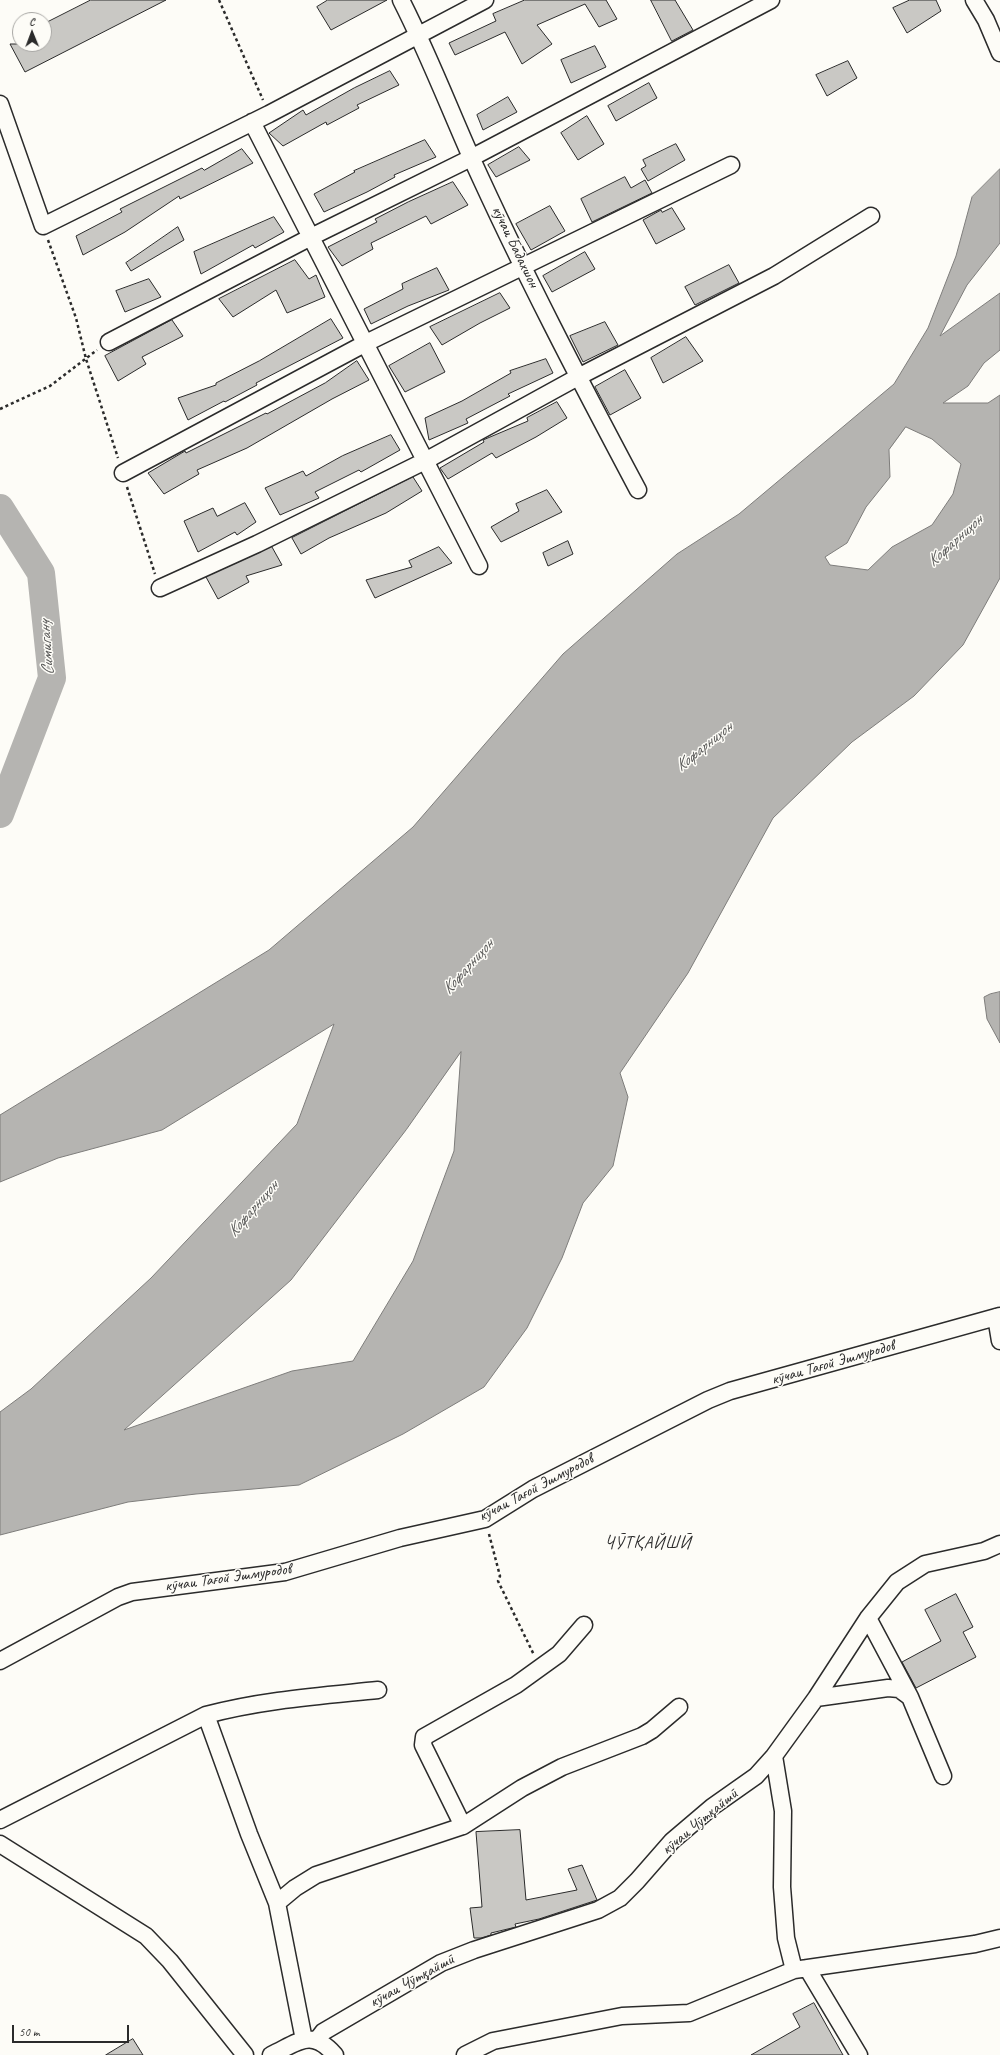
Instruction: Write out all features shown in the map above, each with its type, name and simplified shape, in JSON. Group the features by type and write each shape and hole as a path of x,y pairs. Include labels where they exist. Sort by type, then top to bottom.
{"street":[{"name":"кӯчаи Бадахшон","path":"401,0 419,36 471,158 523,266 578,377 638,490"},
{"path":"0,104 43,226 269,114 485,0"},
{"path":"109,342 311,237 471,158 771,0"},
{"path":"974,0 986,20 1000,52"},
{"path":"252,122 479,566"},
{"path":"123,473 366,343 731,165"},
{"path":"160,588 257,544 425,461 578,377 774,276 871,216"},
{"path":"998,1316 1000,1341"},
{"name":"кӯчаи Тағой Эшмуродов","path":"0,1661 118,1597 132,1592 286,1572 400,1538 485,1519 533,1489 708,1400 730,1392 998,1316"},
{"name":"кӯчаи Чӯтқайшӣ","path":"271,2055 311,2040 442,1963 474,1950 598,1910 620,1898 672,1842 712,1807 756,1776 774,1756 816,1698 868,1618 897,1582 925,1564 984,1551 1000,1544"},
{"path":"868,1618 910,1698 943,1776"},
{"path":"464,1826 423,1745 424,1737 475,1710 560,1654 584,1626"},
{"path":"816,1698 888,1688 898,1689 910,1698"},
{"path":"0,1820 206,1716 234,1708 268,1702 378,1690"},
{"path":"277,1904 295,1888 316,1875 464,1826 522,1788 562,1767 642,1736 652,1730 679,1707"},
{"path":"206,1716 249,1834 277,1904 311,2040 325,2044 335,2055"},
{"path":"774,1756 783,1811 782,1887 786,1938 800,1969 859,2055"},
{"path":"0,1844 146,1936 170,1961 245,2055"},
{"path":"465,2055 494,2041 622,2016 688,2013 800,1969 839,1965 968,1945 1000,1938"}],"path":[{"path":"219,0 269,114"},
{"path":"43,226 76,318 86,359 160,588"},
{"path":"0,409 50,386 109,342"},
{"path":"485,1519 500,1576 498,1581 541,1667"}],"water":[{"name":"Кофарниҳон","path":"1000,169 1000,243 967,285 940,336 1000,293 1000,350 984,363 968,386 943,403 988,403 1000,395 1000,578 963,645 914,696 852,742 773,818 688,973 620,1073 628,1097 613,1166 583,1203 562,1258 527,1328 484,1387 403,1434 299,1485 196,1494 128,1502 0,1535 0,1412 31,1389 151,1278 297,1124 334,1024 162,1130 58,1158 0,1182 0,1115 269,950 413,827 563,654 677,554 739,514 894,384 928,328 956,256 972,197","holes":["906,427 932,439 961,464 953,494 932,525 892,547 868,570 830,565 825,557 847,543 866,507 890,477 889,450","461,1052 454,1151 413,1261 353,1361 292,1371 124,1430 291,1280 406,1130"]},
{"path":"1000,992 1000,1043 987,1019 984,997"}],"building":[{"path":"91,0 166,0 25,72 14,52 52,52 52,20"},
{"path":"328,0 387,0 331,30 317,7"},
{"path":"525,0 606,0 617,19 599,27 585,4 537,25 552,44 522,64 505,32 455,55 449,43 496,21 493,14"},
{"path":"651,0 675,0 693,30 672,41"},
{"path":"910,0 936,0 941,11 907,33 893,8"},
{"path":"595,46 606,67 571,83 561,60"},
{"path":"848,61 857,78 827,96 816,75"},
{"path":"390,71 399,85 357,105 359,108 327,125 326,122 283,146 269,133 303,110 306,115 354,88"},
{"path":"649,83 657,98 616,121 608,106"},
{"path":"508,97 517,112 483,130 477,115"},
{"path":"587,116 604,144 578,160 561,133"},
{"path":"425,140 436,157 394,175 395,177 367,192 324,212 314,194 355,172 354,171"},
{"path":"676,144 685,160 648,181 641,169 646,166 643,160"},
{"path":"519,147 530,160 496,177 488,165"},
{"path":"242,149 253,163 180,199 179,196 125,232 83,255 76,236 122,212 120,209 202,168 204,170"},
{"path":"625,177 631,188 645,180 652,193 592,222 581,199"},
{"path":"453,182 468,205 431,224 426,216 371,243 373,249 342,266 328,247 377,222 375,219 408,202"},
{"path":"550,206 565,231 531,250 516,224"},
{"path":"672,208 685,229 656,244 643,220 661,210 662,212"},
{"path":"274,217 284,232 255,248 253,245 201,274 194,252"},
{"path":"178,227 184,240 131,271 126,263"},
{"path":"585,252 595,269 552,292 543,276"},
{"path":"295,260 309,279 316,275 325,297 287,313 276,290 233,317 219,299"},
{"path":"729,265 739,283 695,305 685,287"},
{"path":"437,268 449,290 408,306 371,324 364,309 403,289 402,284"},
{"path":"149,279 161,297 125,312 116,291"},
{"path":"500,293 510,308 442,345 430,327"},
{"path":"331,319 343,338 256,383 257,385 225,402 224,401 188,420 178,398 216,385 216,383 259,361"},
{"path":"172,320 183,336 142,357 146,364 118,381 105,356"},
{"path":"605,322 618,345 583,362 570,336"},
{"path":"686,337 703,361 663,383 651,358"},
{"path":"430,343 445,372 405,392 389,366"},
{"path":"546,359 553,373 508,394 510,396 466,419 468,423 429,440 425,418 462,401 511,373 510,371"},
{"path":"357,361 369,380 332,399 247,448 197,470 199,474 164,494 148,473 185,451 186,453 266,413 267,414 325,383"},
{"path":"625,370 641,398 610,415 595,387"},
{"path":"557,402 567,418 536,437 496,458 492,453 448,479 440,468 484,442 483,440 528,421 527,418"},
{"path":"391,435 400,450 361,472 359,470 315,492 319,498 280,515 265,488 303,471 306,476 342,456"},
{"path":"413,477 422,491 386,513 329,538 301,554 292,538"},
{"path":"547,490 562,512 501,542 491,527 519,511 516,504"},
{"path":"245,503 256,522 237,535 235,532 198,552 184,521 213,508 217,516"},
{"path":"568,541 573,554 548,566 543,553"},
{"path":"272,547 282,565 246,576 249,582 218,599 206,577"},
{"path":"439,547 452,563 375,598 366,580 412,567 409,561"},
{"path":"956,1594 973,1627 963,1632 976,1657 916,1688 902,1662 941,1641 925,1610"},
{"path":"520,1830 526,1900 577,1890 568,1869 582,1865 597,1900 539,1919 515,1924 516,1927 491,1933 491,1935 481,1938 474,1938 470,1908 482,1907 476,1832"},
{"path":"814,2003 843,2055 751,2055 800,2027 793,2014"},
{"path":"133,2039 143,2055 106,2055"}],"waterway":[{"name":"Симиганҷ","path":"0,508 41,573 52,678 0,814"}],"district":[{"name":"ЧӮТҚАЙШӢ","path":"648,1544"}]}
